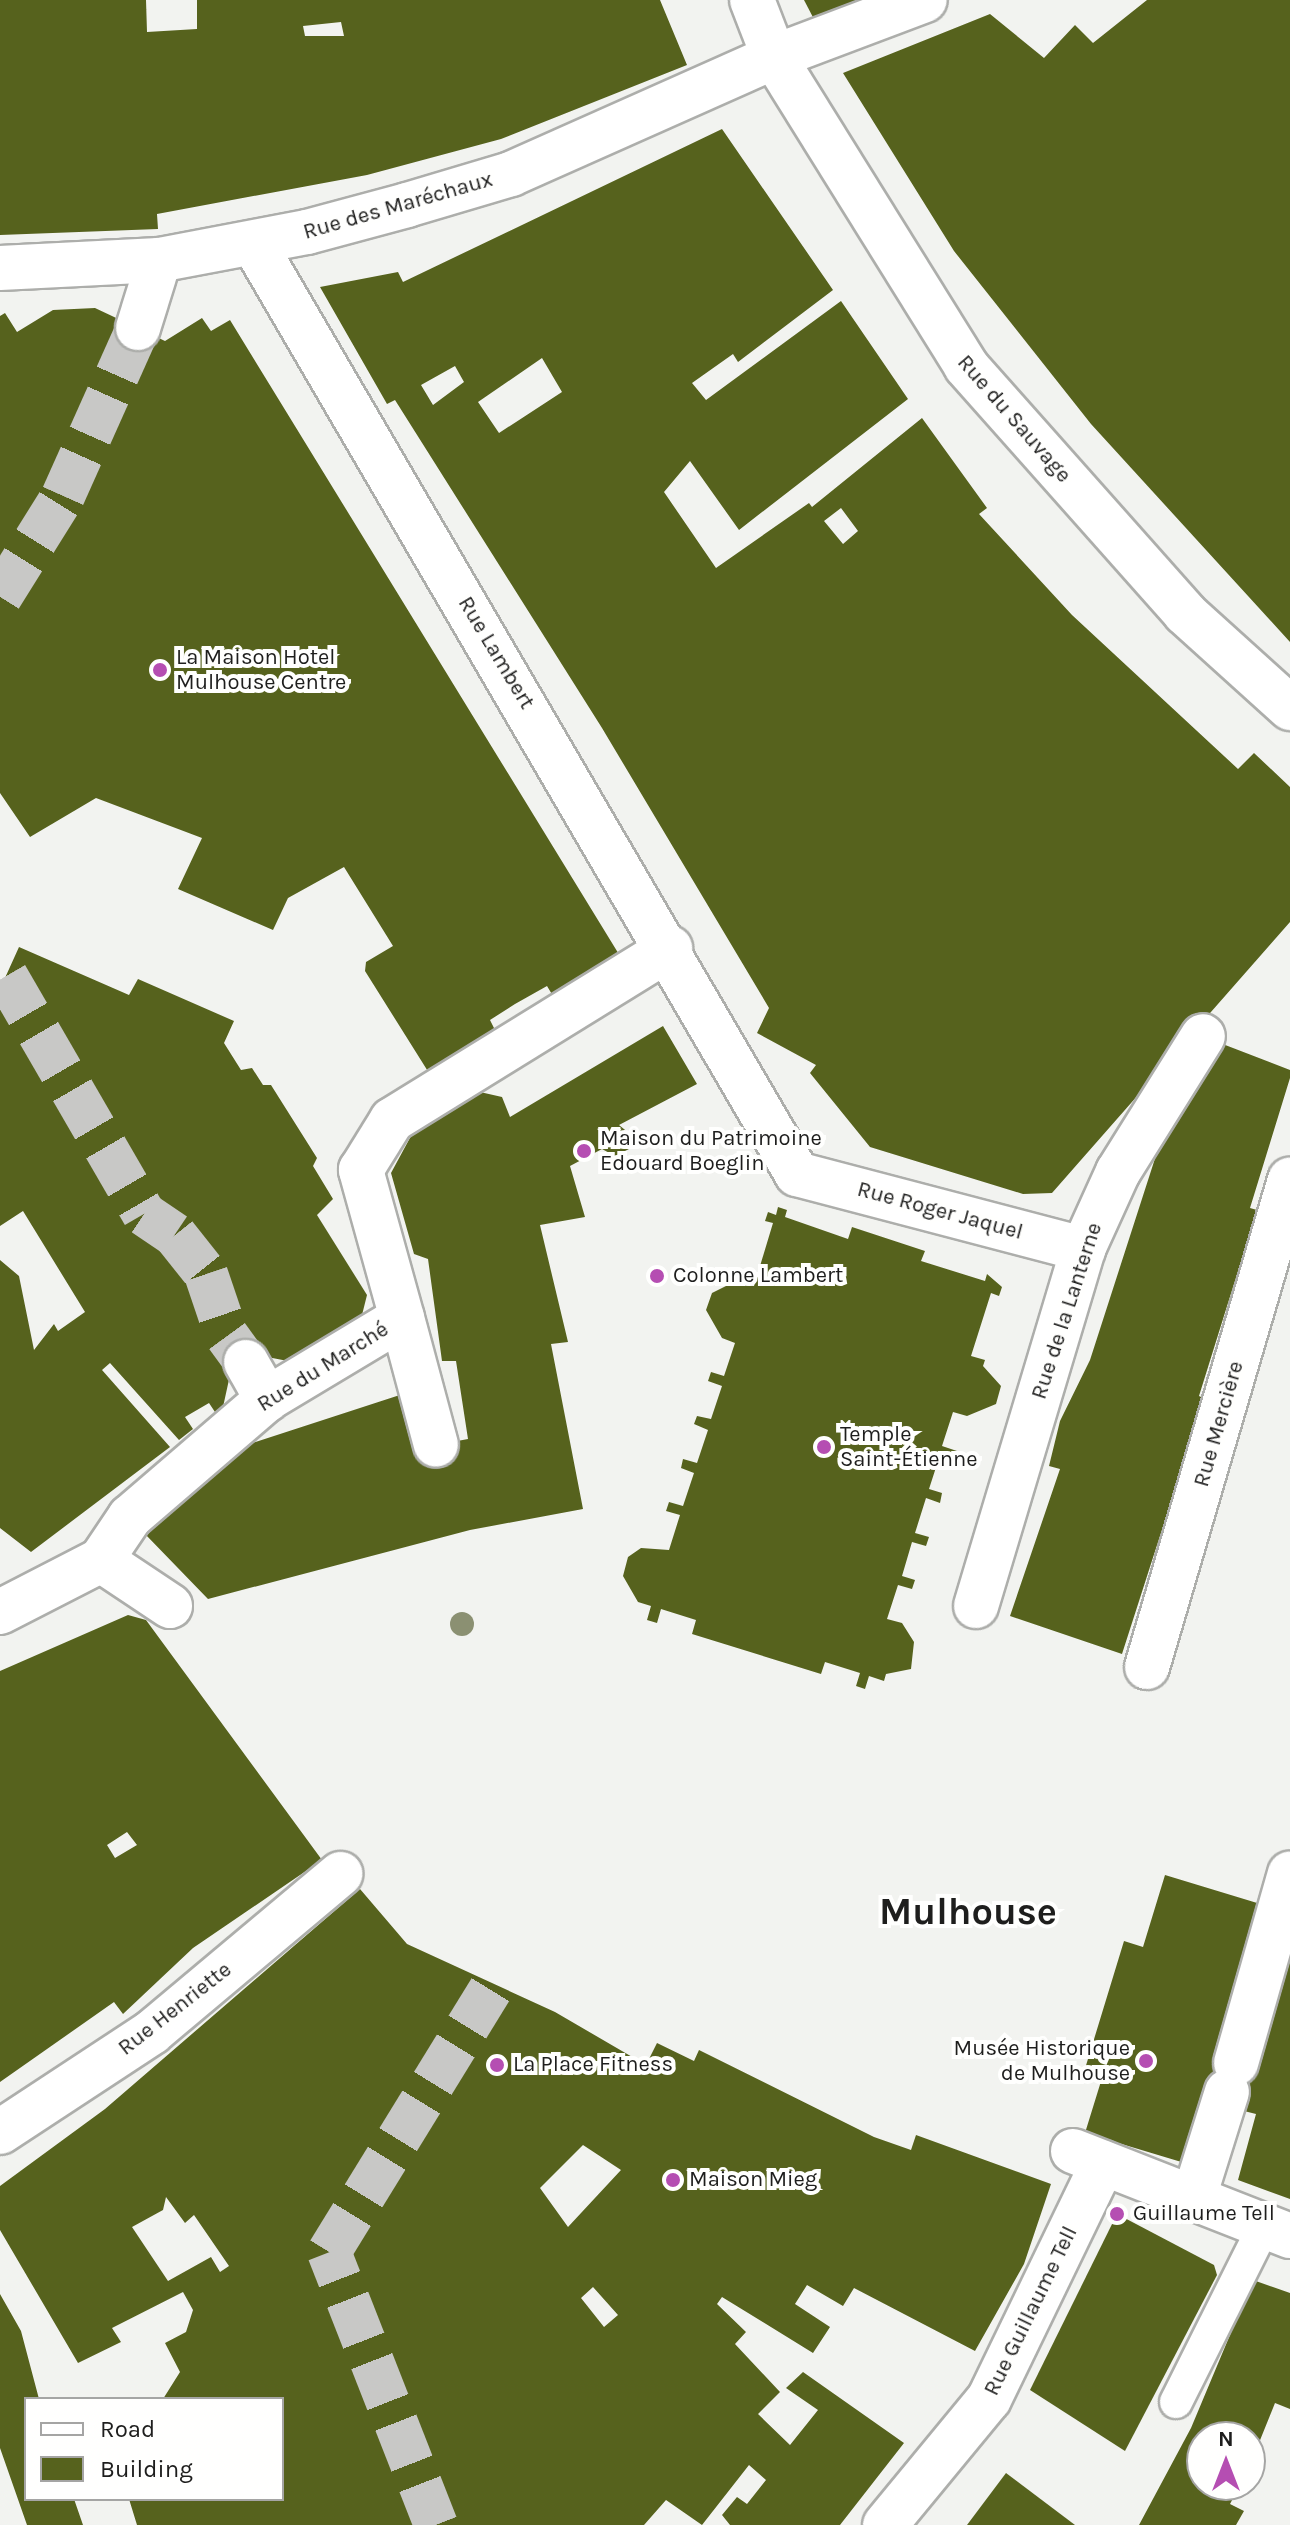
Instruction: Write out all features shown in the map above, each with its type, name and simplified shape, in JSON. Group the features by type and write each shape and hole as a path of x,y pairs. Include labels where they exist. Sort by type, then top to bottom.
{"street":[{"name":"Rue du Sauvage","path":"752,0 774,57 966,366 1185,613 1290,708"},
{"name":"Rue des Maréchaux","path":"0,268 159,260 254,244 511,174 774,57 925,0"},
{"name":"Rue Lambert","path":"254,244 670,948 797,1174"},
{"path":"138,328 159,260"},
{"name":"Rue du Marché","path":"101,1560 130,1517 267,1399 402,1318 361,1170 392,1120 670,948"},
{"name":"Rue de la Lanterne","path":"976,1606 1083,1249 1118,1172 1203,1036"},
{"name":"Rue Roger Jaquel","path":"797,1174 1083,1249"},
{"name":"Rue Mercière","path":"1147,1667 1290,1180"},
{"path":"402,1318 436,1445"},
{"path":"246,1362 267,1399"},
{"path":"5,1602 101,1560 170,1606"},
{"name":"Rue Henriette","path":"0,2132 152,2032 340,1874"},
{"path":"1277,2231 1194,2197 1232,2078 1290,1874"},
{"name":"Rue Guillaume Tell","path":"885,2525 989,2399 1088,2157 1194,2197"}],"lane":[{"path":"1176,2402 1277,2231"}],"building":[{"path":"0,0 146,0 147,32 197,29 197,0 660,0 687,65 501,139 367,175 157,214 158,229 0,235","holes":["341,22 344,36 305,36 303,26"]},
{"path":"804,0 880,0 817,25"},
{"path":"1147,0 1290,0 1290,642 1091,424 954,251 843,73 990,14 1044,58 1075,25 1093,43"},
{"path":"722,129 833,290 738,362 733,354 692,383 706,400 841,301 908,399 739,530 690,461 664,492 716,568 809,503 812,507 922,418 987,508 979,514 1072,615 1238,769 1254,753 1290,787 1290,922 1052,1193 1023,1194 870,1147 810,1073 816,1065 757,1033 769,1008 602,728 395,400 387,404 320,287 398,272 403,282","holes":["542,358 562,392 499,433 478,402","455,366 464,382 433,405 421,385","841,508 858,531 843,544 824,521"]},
{"path":"95,308 165,341 202,318 211,331 230,320 620,956 553,996 547,986 515,1004 490,1020 496,1032 429,1073 365,971 366,962 393,946 344,867 288,898 273,930 178,889 202,838 96,798 30,837 0,793 0,316 5,313 17,332 53,310"},
{"path":"19,947 129,995 138,979 234,1021 224,1043 241,1070 252,1068 263,1085 271,1085 317,1158 313,1166 333,1199 317,1215 367,1295 361,1319 293,1362 262,1356 230,1375 223,1407 215,1412 209,1403 185,1417 193,1429 179,1440 110,1363 102,1370 170,1447 31,1552 0,1528 0,1260 19,1276 34,1350 54,1324 58,1331 85,1312 23,1211 0,1226 0,989"},
{"path":"663,1026 697,1084 619,1125 630,1134 629,1149 615,1156 602,1149 570,1166 585,1217 540,1225 568,1342 551,1344 583,1509 470,1530 208,1599 145,1534 243,1446 406,1393 436,1445 468,1439 456,1361 442,1361 428,1259 414,1254 391,1173 411,1136 480,1092 502,1097 510,1117"},
{"path":"1220,1043 1290,1070 1290,1078 1250,1208 1257,1210 1199,1396 1203,1398 1194,1430 1122,1654 1010,1616 1060,1469 1049,1466 1060,1421 1090,1360 1160,1143"},
{"name":"Temple Saint-Étienne","path":"778,1207 787,1210 785,1217 848,1239 852,1227 925,1251 921,1261 985,1281 987,1274 1002,1287 999,1296 991,1293 971,1356 985,1360 983,1366 1001,1386 996,1404 967,1416 953,1412 942,1446 957,1451 953,1460 940,1455 929,1489 942,1493 940,1503 926,1498 915,1533 929,1537 926,1546 912,1542 902,1576 915,1580 912,1589 898,1585 887,1619 902,1623 914,1642 911,1669 886,1674 884,1681 869,1676 865,1689 856,1686 860,1673 825,1662 821,1674 692,1634 696,1620 661,1609 657,1623 647,1620 651,1606 638,1602 623,1576 628,1557 641,1548 669,1550 680,1515 666,1511 669,1502 683,1506 694,1473 681,1468 683,1459 697,1463 708,1430 694,1424 697,1416 711,1419 722,1386 708,1381 711,1372 724,1376 735,1343 722,1338 706,1310 712,1293 728,1285 754,1286 773,1223 765,1221 768,1212 776,1215"},
{"path":"128,1615 146,1620 322,1860 193,1948 123,2014 114,2002 0,2082 0,1671","holes":["127,1832 137,1845 115,1858 107,1845"]},
{"path":"1165,1875 1267,1906 1290,1943 1290,2199 1238,2180 1256,2114 1240,2110 1188,2164 1085,2133 1102,2078 1084,2072 1124,1941 1143,1947"},
{"path":"360,1889 407,1944 555,2012 646,2065 657,2043 694,2061 699,2050 874,2137 911,2150 916,2135 1051,2184 1024,2264 975,2351 854,2288 843,2306 807,2285 795,2304 830,2327 813,2353 722,2297 717,2304 746,2332 735,2344 780,2392 758,2414 790,2445 818,2410 786,2388 803,2372 904,2443 840,2525 730,2525 722,2515 737,2497 747,2504 766,2480 749,2465 702,2525 666,2500 644,2525 137,2525 130,2501 284,2501 284,2397 164,2397 180,2372 165,2343 186,2332 193,2310 183,2292 112,2328 121,2342 78,2363 0,2230 0,2186 105,2109","holes":["583,2145 621,2170 568,2227 540,2188","166,2197 185,2223 194,2215 229,2266 220,2272 211,2257 168,2281 132,2227 163,2210","593,2287 618,2315 604,2327 581,2298"]},
{"path":"1117,2214 1214,2265 1217,2275 1125,2451 1030,2390"},
{"path":"1253,2280 1290,2293 1290,2409 1275,2403 1266,2425 1266,2421 1194,2421"},
{"path":"0,2294 21,2331 38,2397 24,2397 24,2501 75,2501 83,2525 27,2525 0,2448"},
{"path":"1186,2437 1186,2501 1232,2501 1230,2504 1244,2511 1236,2525 1139,2525"},
{"path":"1006,2473 1075,2525 967,2525"}],"tunnel":[{"path":"0,597 63,496 138,328"},
{"path":"6,976 144,1214 175,1235 206,1274 227,1336 246,1362"},
{"path":"436,2525 329,2252 494,1984"}],"place":[{"name":"La Maison Hotel Mulhouse Centre","path":"160,670"},
{"name":"Maison du Patrimoine Edouard Boeglin","path":"584,1151"},
{"name":"Colonne Lambert","path":"657,1276"},
{"name":"Temple Saint-Étienne","path":"824,1447"},
{"name":"Musée Historique de Mulhouse","path":"1146,2061"},
{"name":"La Place Fitness","path":"497,2065"},
{"name":"Maison Mieg","path":"673,2180"},
{"name":"Guillaume Tell","path":"1117,2214"}],"district":[{"name":"Mulhouse","path":"968,1912"}]}
